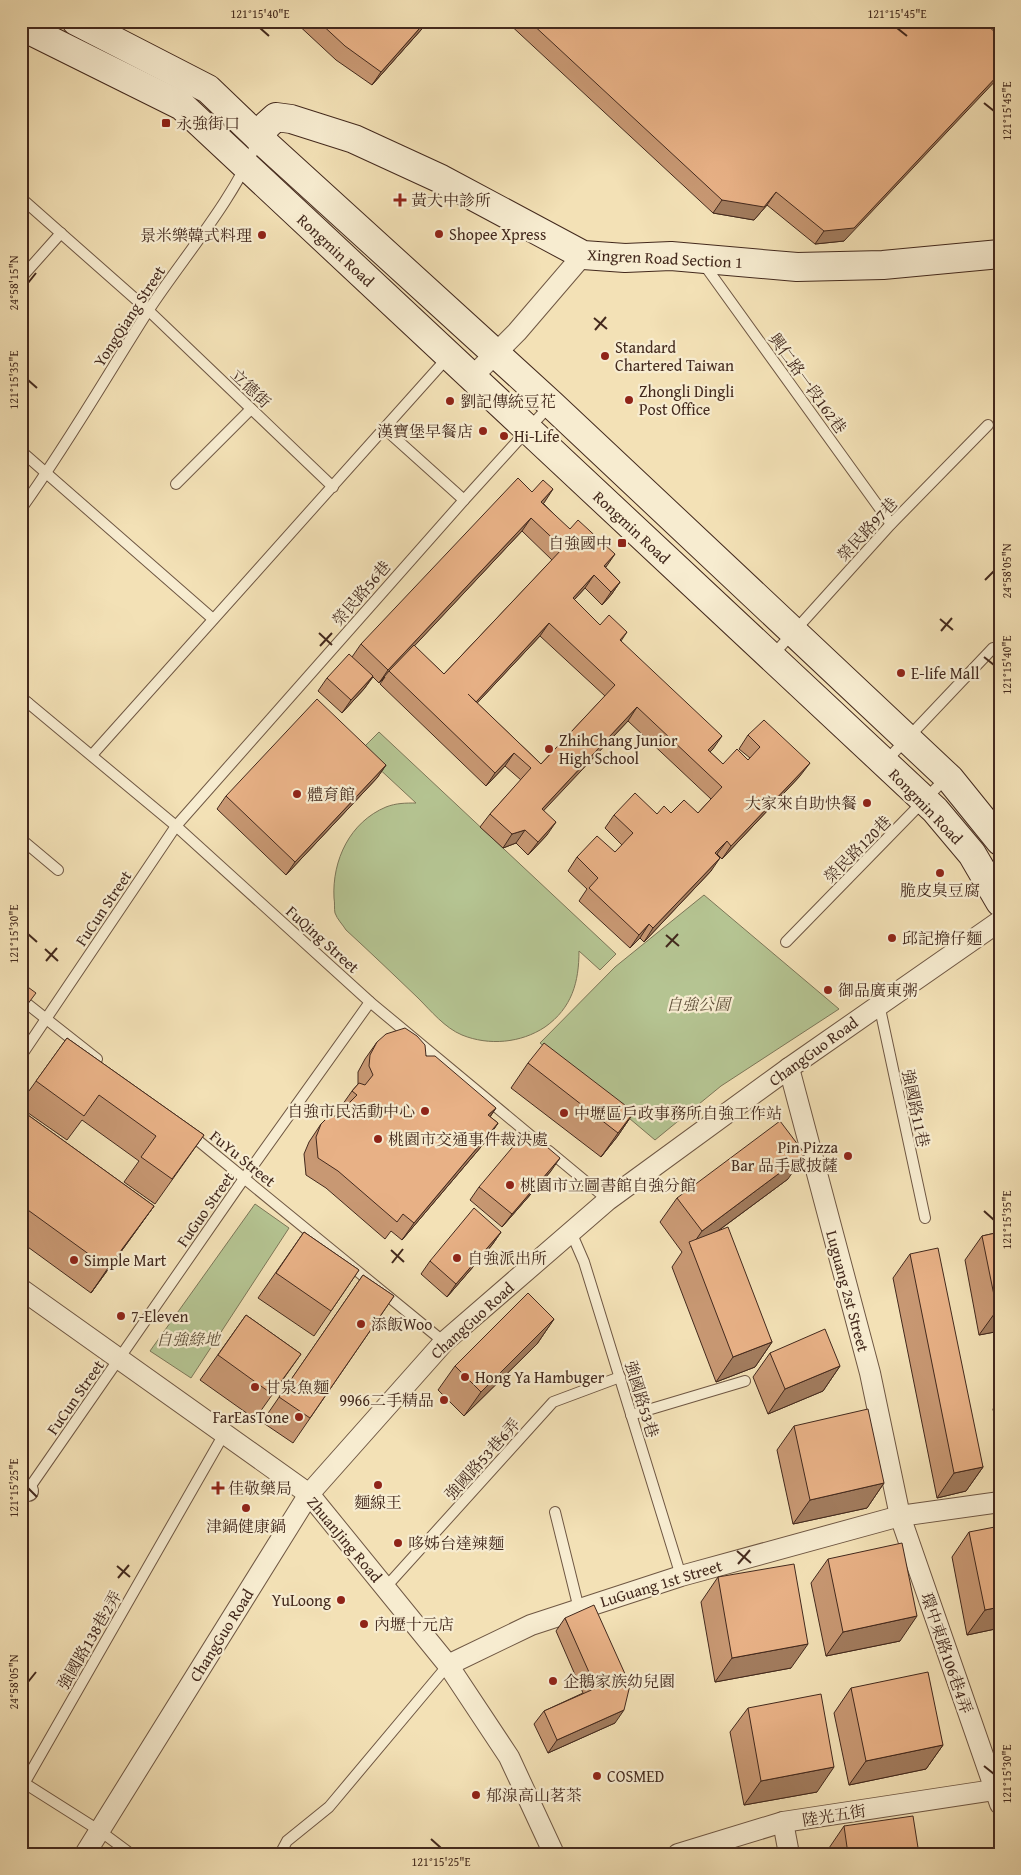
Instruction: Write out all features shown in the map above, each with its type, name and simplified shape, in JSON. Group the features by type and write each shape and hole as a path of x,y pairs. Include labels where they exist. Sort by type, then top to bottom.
{"street":[{"path":"76,21 208,89 259,138"},
{"path":"21,26 182,106 247,167"},
{"name":"Xingren Road Section 1","path":"259,138 267,126 276,118 291,119 354,139 441,179 583,255 625,258 671,256 797,267 883,265 1000,254"},
{"name":"Rongmin Road","path":"259,138 552,404 908,739 947,776 1000,840"},
{"name":"Rongmin Road","path":"247,167 925,801 972,854 1000,902"},
{"path":"472,377 517,332 583,255"},
{"name":"ChangGuo Road","path":"85,1854 309,1494 444,1342 608,1200 878,1004 1000,921"},
{"name":"Luguang 2st Street","path":"789,1068 870,1373 900,1516"},
{"name":"ZhuanJing Road","path":"21,1289 309,1494 448,1665 509,1757 554,1854"},
{"name":"LuGuang 1st Street","path":"448,1665 531,1625 681,1576 900,1516 1000,1502"},
{"name":"環中東路106巷4弄","path":"900,1516 998,1795"},
{"name":"陸光五街","path":"678,1854 783,1822 998,1795"},
{"path":"783,1822 789,1854"}],"lane":[{"name":"YongQiang Street","path":"21,509 47,473 149,311 247,167 259,138"},
{"name":"立德街","path":"21,198 149,311 333,487"},
{"path":"21,278 60,233"},
{"name":"興仁路一段162巷","path":"701,260 891,524"},
{"path":"92,755 449,356"},
{"name":"榮民路56巷","path":"176,826 527,429 552,404"},
{"path":"176,484 251,409"},
{"name":"榮民路97巷","path":"771,657 891,524 988,425"},
{"path":"385,429 464,500"},
{"path":"21,452 213,619"},
{"path":"884,763 996,651"},
{"name":"FuQing Street","path":"24,703 92,755 176,826 370,1002 608,1200"},
{"name":"榮民路120巷","path":"786,942 925,801 947,776"},
{"name":"FuCun Street","path":"21,1056 176,826"},
{"path":"21,839 58,870"},
{"path":"21,1000 107,1068"},
{"name":"FuGuo Street","path":"119,1360 245,1177 370,1002"},
{"name":"強國路11巷","path":"878,1004 925,1218"},
{"name":"FuYu Street","path":"184,1129 245,1177 444,1342"},
{"name":"強國路53巷","path":"571,1232 584,1262 681,1576"},
{"name":"FuCun Street","path":"24,1492 119,1360"},
{"name":"強國路53巷6弄","path":"385,1588 553,1402 620,1377"},
{"path":"631,1415 745,1381"},
{"name":"強國路138巷2弄","path":"22,1784 224,1434"},
{"path":"556,1512 579,1609"},
{"path":"280,1854 288,1842 329,1807 448,1665"},
{"path":"22,1784 100,1830 131,1854"}],"green space":[{"path":"379,732 616,954 600,970 579,951 575,984 568,1003 554,1020 536,1032 526,1037 494,1042 483,1041 456,1032 438,1019 346,930 336,915 334,884 336,870 340,856 353,832 362,822 386,807 397,804 416,803 360,751"},
{"name":"自強公園","path":"704,895 839,1009 721,1086 655,1140 540,1043 615,967"},
{"name":"自強綠地","path":"255,1204 289,1228 191,1378 150,1351"}],"building":[{"path":"318,21 426,21 381,72 345,46"},
{"path":"529,21 983,21 1000,37 1000,73 854,228 824,231 776,192 764,207 722,200"},
{"path":"518,478 532,492 543,480 553,489 541,502 570,529 578,520 615,554 604,566 620,582 611,592 594,575 573,598 600,625 609,615 627,632 620,640 722,736 708,750 723,764 737,749 748,760 760,747 748,735 764,720 810,763 731,846 727,841 715,853 720,858 653,928 649,924 639,935 589,888 598,878 577,857 597,836 615,852 633,833 614,815 635,793 657,814 664,806 671,813 684,800 698,813 722,787 637,707 542,809 556,822 538,842 525,830 512,834 490,814 531,768 514,753 495,773 389,671 414,645 444,674 563,548 531,518 388,670 361,644","holes":["549,623 615,685 541,764 476,702"]},
{"path":"349,654 373,676 351,700 327,678"},
{"name":"體育館","path":"317,699 386,765 295,862 226,796"},
{"path":"21,982 36,993 21,1013"},
{"path":"405,1028 417,1036 425,1045 426,1056 435,1056 496,1108 488,1115 498,1123 414,1223 403,1214 397,1222 338,1171 318,1158 316,1137 321,1124 327,1118 354,1111 349,1103 357,1095 352,1091 359,1083 365,1085 373,1075 369,1066 370,1055 377,1042 386,1034"},
{"path":"67,1038 204,1135 172,1179 141,1157 156,1136 99,1095 84,1116 36,1081"},
{"path":"544,1043 634,1112 618,1133 528,1063"},
{"path":"21,1110 154,1206 108,1268 21,1205"},
{"path":"780,1121 805,1154 702,1231 677,1198"},
{"name":"桃園市立圖書館自強分館","path":"527,1130 560,1158 512,1214 479,1187"},
{"name":"自強派出所","path":"474,1208 501,1232 456,1284 430,1261"},
{"path":"728,1227 772,1342 733,1357 689,1242"},
{"path":"304,1232 359,1270 331,1311 276,1273"},
{"path":"1000,1232 1000,1309 997,1310 982,1236"},
{"path":"938,1248 983,1467 954,1473 910,1254"},
{"path":"363,1275 394,1296 310,1418 279,1397"},
{"path":"528,1293 554,1319 481,1392 455,1366"},
{"path":"246,1315 301,1354 272,1394 218,1355"},
{"path":"825,1329 840,1366 785,1389 770,1353"},
{"path":"868,1409 884,1483 810,1500 794,1426"},
{"path":"1000,1526 1000,1607 985,1610 969,1532"},
{"path":"902,1543 917,1616 843,1632 828,1559"},
{"path":"794,1564 808,1644 732,1658 718,1577"},
{"name":"企鵝家族幼兒園","path":"594,1605 630,1685 624,1710 557,1740 544,1711 596,1688 565,1618"},
{"path":"928,1672 943,1745 866,1761 851,1688"},
{"path":"821,1694 834,1767 761,1781 748,1708"},
{"path":"913,1816 919,1854 848,1854 844,1826"}],"place":[{"name":"永強街口","path":"166,123"},
{"name":"黃大中診所","path":"400,200"},
{"name":"Shopee Xpress","path":"439,234"},
{"name":"景米樂韓式料理","path":"262,235"},
{"name":"Standard Chartered Taiwan","path":"605,356"},
{"name":"Zhongli Dingli Post Office","path":"629,400"},
{"name":"劉記傳統豆花","path":"450,401"},
{"name":"漢寶堡早餐店","path":"483,431"},
{"name":"Hi-Life","path":"504,436"},
{"name":"自強國中","path":"622,543"},
{"name":"E-life Mall","path":"901,673"},
{"name":"ZhihChang Junior High School","path":"549,749"},
{"name":"體育館","path":"297,794"},
{"name":"大家來自助快餐","path":"867,803"},
{"name":"脆皮臭豆腐","path":"940,873"},
{"name":"邱記擔仔麵","path":"892,938"},
{"name":"御品廣東粥","path":"828,990"},
{"name":"自強市民活動中心","path":"425,1111"},
{"name":"中壢區戶政事務所自強工作站","path":"564,1113"},
{"name":"桃園市交通事件裁決處","path":"378,1139"},
{"name":"Pin Pizza Bar 品手感披薩","path":"848,1156"},
{"name":"桃園市立圖書館自強分館","path":"510,1185"},
{"name":"自強派出所","path":"457,1258"},
{"name":"Simple Mart","path":"74,1260"},
{"name":"7-Eleven","path":"121,1316"},
{"name":"添飯Woo","path":"361,1324"},
{"name":"Hong Ya Hambuger","path":"465,1377"},
{"name":"甘泉魚麵","path":"255,1387"},
{"name":"9966二手精品","path":"444,1400"},
{"name":"FarEasTone","path":"299,1417"},
{"name":"麵線王","path":"378,1485"},
{"name":"佳敬藥局","path":"218,1488"},
{"name":"津鍋健康鍋","path":"246,1508"},
{"name":"哆姊台達辣麵","path":"398,1543"},
{"name":"YuLoong","path":"341,1600"},
{"name":"內壢十元店","path":"364,1624"},
{"name":"企鵝家族幼兒園","path":"553,1681"},
{"name":"COSMED","path":"597,1776"},
{"name":"郁湶高山茗茶","path":"476,1795"}]}
